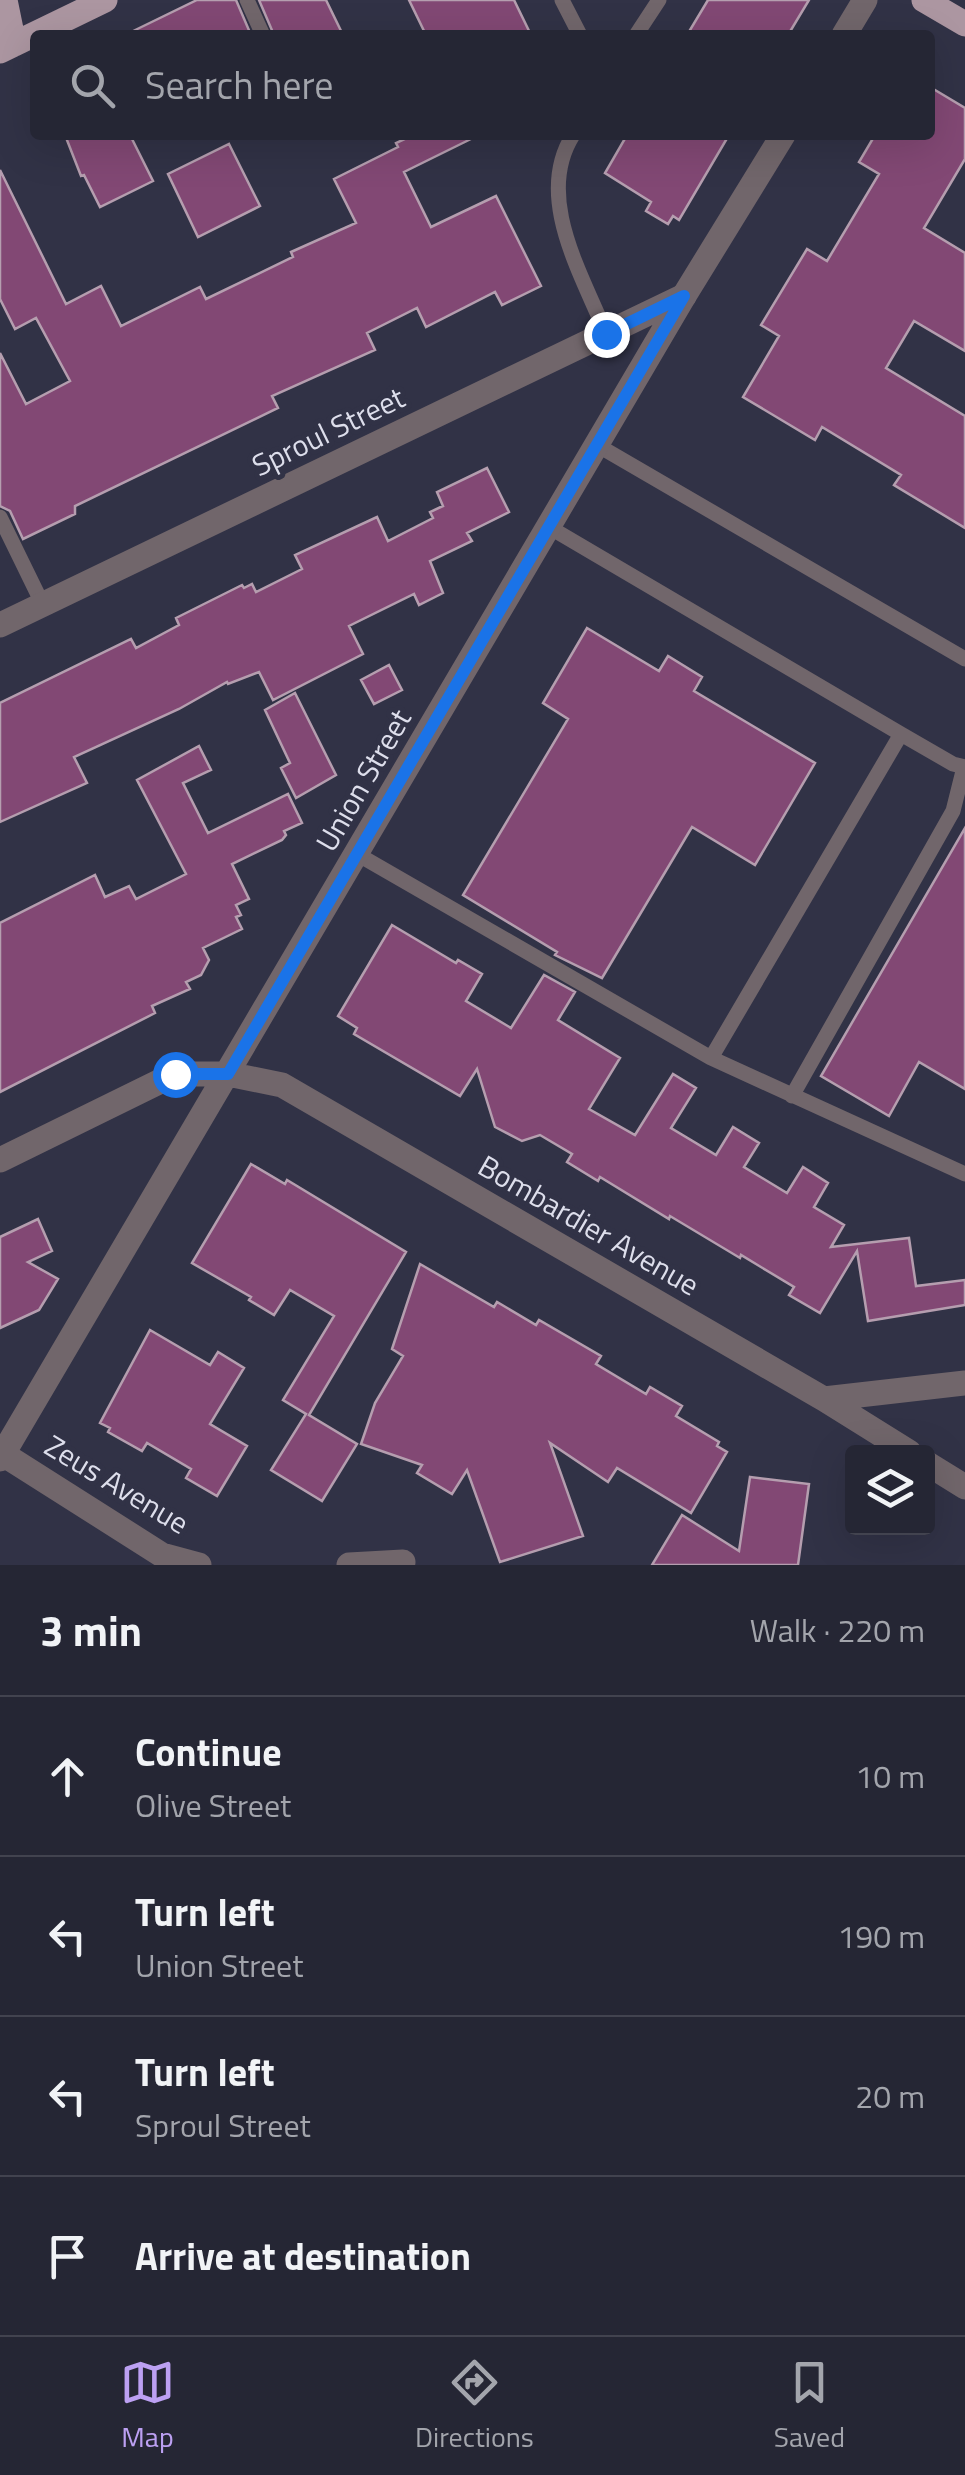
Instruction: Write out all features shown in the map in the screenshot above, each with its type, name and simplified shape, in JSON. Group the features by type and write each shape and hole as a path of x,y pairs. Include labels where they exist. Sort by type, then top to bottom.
{"main road":[{"path":"4,0 7,48 30,37"},
{"path":"44,30 106,0"},
{"path":"924,0 965,24"}],"street":[{"path":"847,30 865,0"},
{"name":"Union Street","path":"2,1456 779,140"},
{"name":"Sproul Street","path":"0,625 684,296"},
{"name":"Bombardier Avenue","path":"0,1160 175,1074 228,1074 282,1085 899,1445"},
{"path":"824,1399 965,1383"},
{"name":"Zeus Avenue","path":"2,1456 162,1554 199,1565"},
{"path":"935,1468 965,1487"},
{"path":"349,1565 403,1562"}],"lane":[{"path":"247,0 262,30"},
{"path":"562,0 577,30"},
{"path":"639,30 659,0"},
{"path":"570,140 556,180 562,222 606,334"},
{"path":"596,446 965,658"},
{"path":"0,516 42,605"},
{"path":"549,527 901,734 965,767 954,811 792,1096"},
{"path":"711,1058 901,734"},
{"path":"358,854 711,1058 965,1174"}],"building":[{"path":"197,0 236,0 249,30 135,30"},
{"path":"259,0 326,0 341,30 272,30"},
{"path":"409,0 514,0 529,30 424,30"},
{"path":"708,0 809,0 791,30 690,30"},
{"path":"935,90 965,108 965,159 924,228 965,253 965,351 914,321 886,368 965,416 965,528 894,485 901,475 822,427 815,440 743,397 779,336 761,325 807,249 827,261 879,174 859,162 872,140 935,140"},
{"path":"67,140 132,140 153,181 100,207 84,175 81,176"},
{"path":"469,140 404,172 431,227 496,196 541,286 502,305 495,292 426,327 417,308 367,333 375,350 272,396 278,408 75,506 75,514 23,539 10,511 0,506 0,353 26,404 70,381 36,318 15,329 0,299 0,170 66,304 101,286 121,326 200,287 206,299 293,257 291,252 356,223 334,179 398,147 396,143"},
{"path":"624,140 726,140 679,220 673,216 668,224 646,211 651,202 605,173"},
{"path":"229,144 260,206 198,237 168,174"},
{"path":"487,468 509,512 467,533 472,541 430,561 443,593 419,605 414,594 349,626 363,654 273,700 259,672 227,682 179,709 74,757 87,783 0,822 0,703 131,639 136,648 179,625 176,618 242,585 244,588 252,584 256,592 302,569 295,555 377,517 388,541 433,518 430,512 443,506 437,492"},
{"path":"587,628 659,671 668,656 702,677 694,691 815,763 755,865 692,827 602,978 555,955 557,952 463,895 568,719 543,703"},
{"path":"389,665 402,690 374,704 361,680"},
{"path":"295,693 336,775 296,798 281,768 290,763 265,710"},
{"path":"199,746 211,770 183,783 208,833 288,794 302,823 284,831 282,840 232,864 249,899 236,905 242,929 203,948 209,960 201,975 186,982 190,989 152,1006 155,1013 0,1092 0,923 95,875 105,897 129,886 136,899 186,874 137,780"},
{"path":"965,828 965,1089 919,1062 889,1116 821,1076"},
{"path":"392,925 482,974 466,1001 511,1028 544,975 575,992 558,1020 620,1058 589,1109 635,1135 673,1074 696,1088 671,1128 716,1155 733,1127 759,1143 744,1167 787,1193 803,1167 828,1183 814,1207 844,1225 831,1247 909,1238 916,1286 965,1280 965,1305 868,1321 857,1251 820,1313 789,1295 794,1287 741,1255 740,1258 567,1162 572,1154 540,1135 522,1141 495,1127 477,1069 460,1096 354,1034 357,1028 338,1016"},
{"path":"251,1164 285,1184 287,1180 406,1252 309,1415 357,1444 322,1501 271,1470 306,1414 283,1400 334,1316 290,1290 274,1315 192,1263"},
{"path":"38,1219 52,1251 28,1262 58,1279 39,1310 0,1328 0,1237"},
{"path":"420,1264 494,1307 497,1302 536,1325 539,1320 601,1356 596,1364 646,1394 650,1387 682,1406 676,1416 719,1442 717,1446 727,1452 691,1513 617,1468 608,1482 550,1443 583,1536 500,1562 467,1470 452,1494 417,1473 422,1465 361,1444 375,1403 403,1356 392,1349"},
{"path":"150,1330 210,1365 218,1352 244,1368 210,1424 247,1446 217,1496 186,1478 191,1469 147,1443 142,1451 108,1432 110,1428 100,1423"},
{"path":"750,1477 809,1484 798,1565 652,1565 682,1515 739,1551"}],"route":[{"path":"175,1074 228,1074 684,296 606,334"}]}
